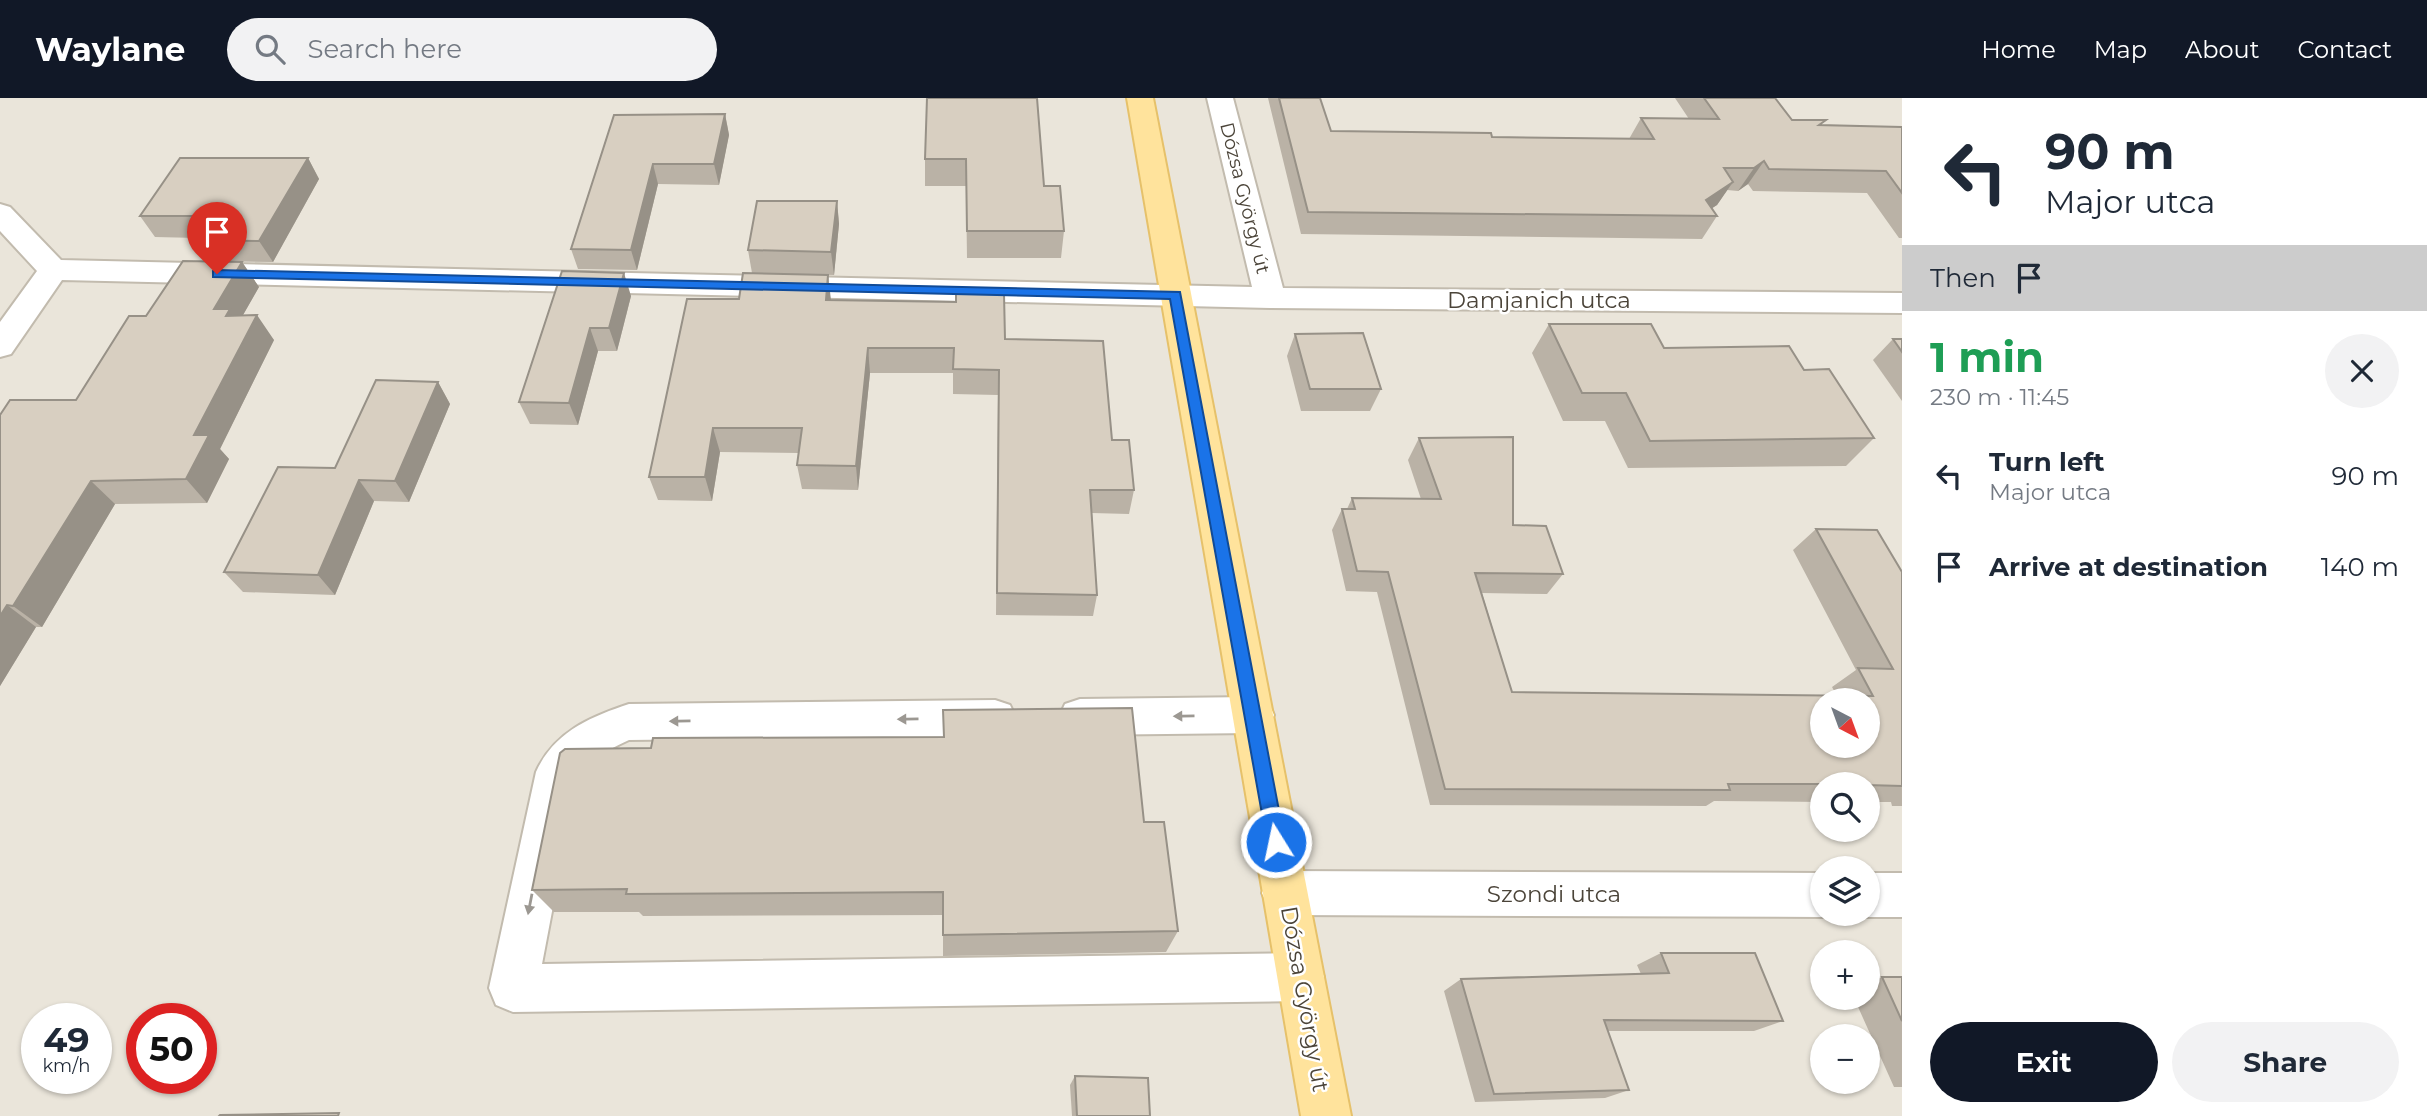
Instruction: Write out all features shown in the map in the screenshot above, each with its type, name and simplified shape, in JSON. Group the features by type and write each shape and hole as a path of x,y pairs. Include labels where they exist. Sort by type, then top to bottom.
{"main road":[{"name":"Dózsa György út","path":"1140,98 1326,1116"}],"street":[{"name":"Dózsa György út","path":"1220,98 1270,298"},
{"path":"0,213 53,270 0,346"},
{"name":"Damjanich utca","path":"53,270 1270,298 1902,303"},
{"path":"1252,715 629,722 598,732 575,749 557,772 513,988 1300,977"},
{"name":"Szondi utca","path":"1285,893 1810,895"},
{"path":"1880,895 1902,895"}],"shaded area":[{"path":"0,98 1902,98 1902,1116 0,1116"}],"building":[{"path":"927,98 1037,98 1044,186 1060,186 1064,231 967,231 966,159 925,159"},
{"path":"1279,98 1320,98 1331,131 1654,139 1641,118 1719,119 1704,98 1775,98 1792,120 1826,120 1819,125 1902,127 1902,193 1886,171 1769,169 1764,161 1754,168 1724,168 1733,182 1706,200 1717,216 1308,212"},
{"path":"725,114 714,164 653,164 631,250 571,249 614,115"},
{"path":"180,158 308,158 259,241 203,240 208,234 196,234 207,216 140,216"},
{"path":"757,201 837,201 831,252 748,250"},
{"path":"183,261 242,262 214,309 230,309 226,316 257,315 194,435 209,435 186,479 91,481 13,606 7,605 0,616 0,415 10,400 76,400 129,316 146,316"},
{"path":"562,271 624,273 609,328 590,328 569,403 519,402"},
{"path":"743,273 828,275 826,300 956,302 956,294 1004,294 1005,339 1103,341 1112,440 1129,440 1134,490 1090,490 1097,595 997,593 999,370 953,369 954,348 868,348 856,466 797,465 802,428 713,428 705,477 649,477 687,299 739,299"},
{"path":"1549,324 1651,324 1664,348 1789,346 1804,370 1829,369 1874,438 1650,441 1626,393 1582,393"},
{"path":"1363,333 1381,389 1310,389 1295,334"},
{"path":"1893,339 1902,339 1902,352"},
{"path":"376,380 438,382 395,481 359,480 318,575 224,572 278,467 335,468"},
{"path":"1513,437 1513,525 1546,526 1563,574 1475,573 1512,692 1810,695 1810,758 1880,758 1880,688 1869,688 1858,668 1893,669 1816,529 1877,530 1902,572 1902,786 1880,785 1880,772 1810,772 1810,784 1728,784 1730,790 1445,789 1388,572 1357,571 1342,509 1355,509 1352,498 1441,499 1419,438"},
{"path":"1132,708 1144,822 1164,822 1178,931 943,935 943,892 626,894 627,889 532,890 560,753 565,749 651,748 653,738 944,737 943,710"},
{"path":"1661,953 1755,953 1783,1021 1604,1020 1629,1090 1494,1094 1461,979 1669,973"},
{"path":"1882,977 1902,977 1902,1021"},
{"path":"1075,1076 1148,1078 1150,1116 1077,1116"},
{"path":"339,1113 338,1116 219,1116 220,1115"}],"route":[{"path":"217,274 1176,295 1276,842"}]}
